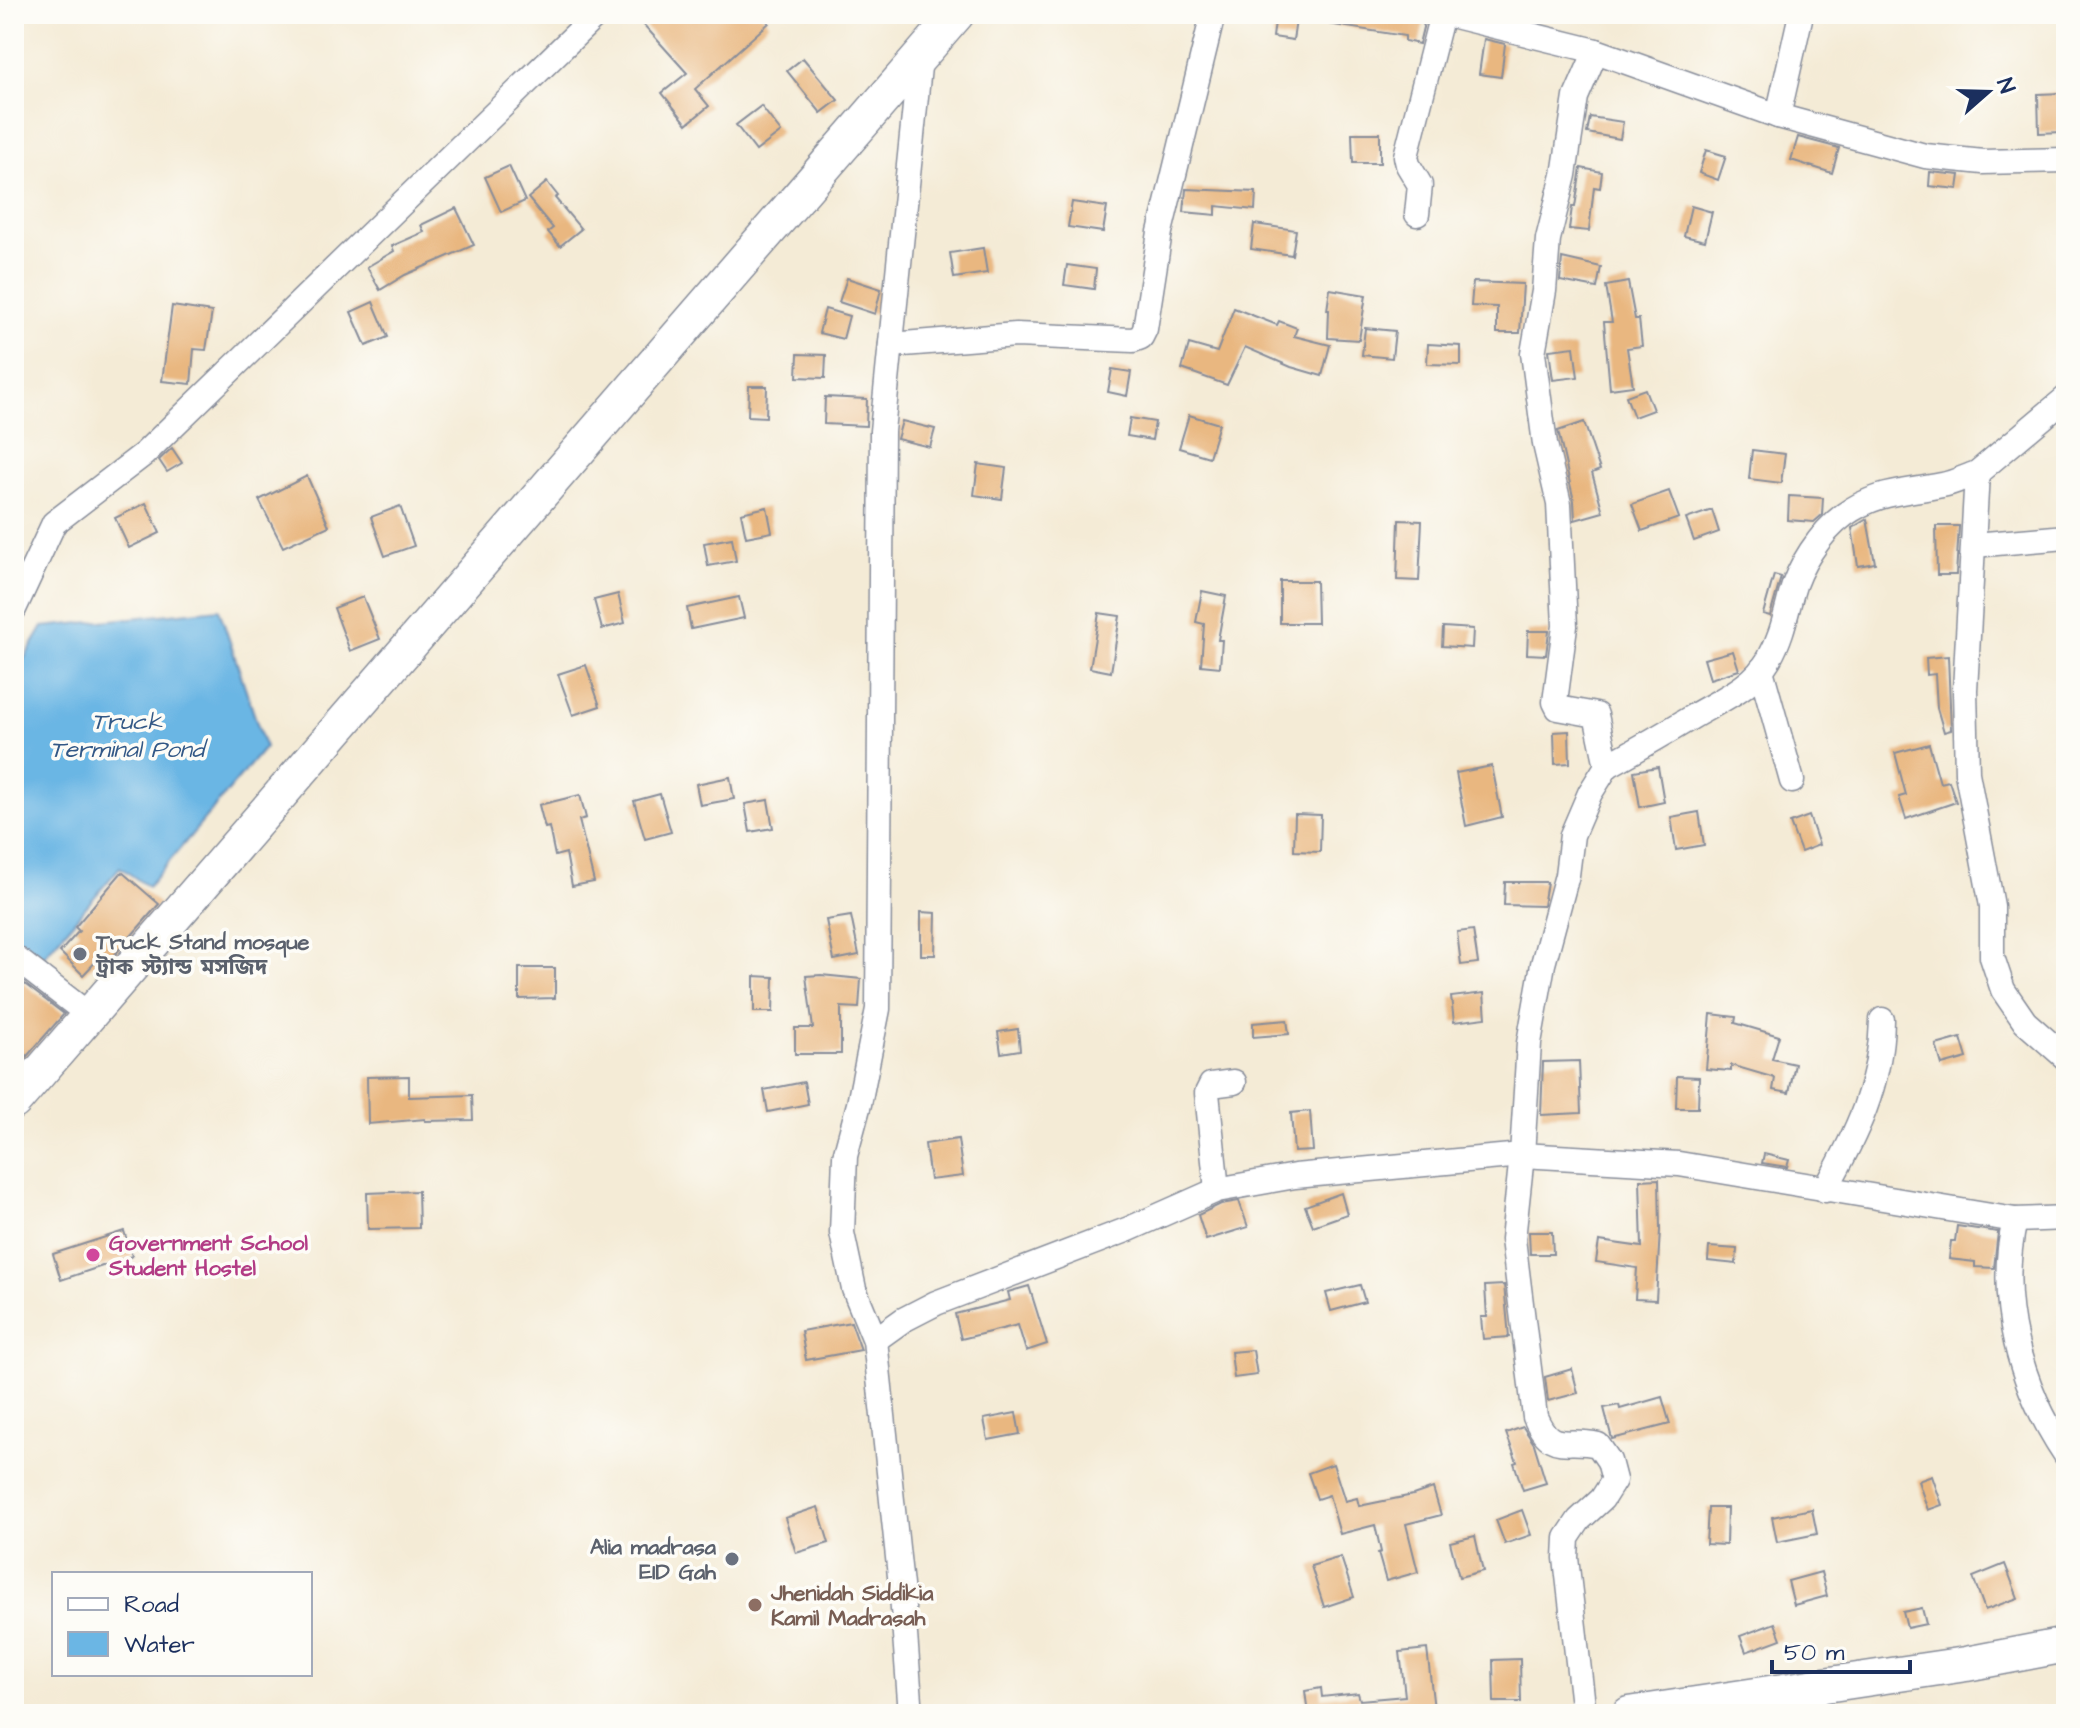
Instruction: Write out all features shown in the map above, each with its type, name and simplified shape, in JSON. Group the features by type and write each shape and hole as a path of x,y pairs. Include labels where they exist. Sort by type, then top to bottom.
{"highway":[{"path":"14,1102 957,14"},
{"path":"1629,1714 1814,1700 1966,1664 2066,1645"}],"street":[{"path":"14,609 54,523 144,454 597,14"},
{"path":"891,345 1016,335 1133,340 1141,337 1145,329 1160,232 1213,14"},
{"path":"1417,214 1420,185 1406,156 1444,14 1596,51 1778,116 1925,156 1983,162 2066,160"},
{"path":"1778,116 1801,14"},
{"path":"1596,51 1576,97 1564,175 1548,239 1544,291 1533,353 1545,444 1559,504 1565,626 1555,702 1564,711 1596,715 1607,766"},
{"path":"911,1714 902,1595 875,1340 854,1289 842,1233 845,1156 878,1009 882,431 920,57"},
{"path":"1584,1714 1566,1558 1567,1538 1579,1520 1602,1499 1614,1480 1609,1461 1598,1445 1580,1441 1559,1444 1543,1435 1535,1417 1513,1239 1529,1043 1543,964 1567,875 1572,835 1590,793 1607,766 1739,691 1761,670 1785,624 1791,594 1801,568 1835,523 1865,502 1883,494 1946,485 1977,473 2066,398"},
{"path":"1977,473 1965,690 1967,773 1992,906 1992,957 2003,990 2025,1022 2066,1058"},
{"path":"1974,545 2066,537"},
{"path":"1761,670 1792,781"},
{"path":"14,957 89,1015"},
{"path":"1825,1190 1854,1139 1872,1093 1882,1048 1882,1020"},
{"path":"1217,1190 1207,1093 1211,1085 1234,1082"},
{"path":"875,1340 903,1320 936,1303 1129,1229 1217,1190 1295,1176 1522,1155 1679,1164 2015,1220 2066,1218"},
{"path":"2015,1220 2008,1276 2014,1334 2039,1412 2066,1455"}],"water":[{"name":"Truck Terminal Pond","path":"219,609 265,747 148,887 120,867 38,963 14,943 14,676 43,627"}],"building":[{"path":"634,14 667,14 673,21 680,14 761,14 769,23 695,89 709,106 687,124 662,93 687,73"},
{"path":"1276,14 1297,14 1293,40 1273,37"},
{"path":"1322,14 1386,14 1425,19 1419,44 1405,41 1405,36 1321,23"},
{"path":"1484,39 1505,44 1501,77 1479,74"},
{"path":"803,58 838,100 821,113 787,71"},
{"path":"2062,93 2063,132 2039,133 2038,94"},
{"path":"761,106 781,132 756,151 736,125"},
{"path":"1590,117 1623,122 1620,139 1587,133"},
{"path":"1352,133 1380,133 1380,163 1353,163"},
{"path":"1798,137 1839,148 1832,173 1791,160"},
{"path":"1706,150 1726,156 1718,180 1699,173"},
{"path":"509,166 525,201 501,212 485,177"},
{"path":"1581,168 1602,172 1600,188 1594,187 1589,231 1569,229"},
{"path":"1930,172 1960,175 1958,189 1929,186"},
{"path":"547,182 558,196 555,198 581,229 560,246 548,232 553,228 528,198"},
{"path":"1186,189 1256,192 1255,210 1216,206 1216,215 1184,212"},
{"path":"1072,202 1107,207 1103,232 1068,227"},
{"path":"1691,206 1712,212 1705,241 1684,236"},
{"path":"456,208 474,245 405,275 380,290 367,267 394,251 392,246 424,232 421,225"},
{"path":"1254,224 1296,230 1292,255 1251,249"},
{"path":"983,248 987,273 954,278 950,253"},
{"path":"1562,258 1601,267 1597,288 1560,281"},
{"path":"1067,265 1096,269 1094,289 1064,285"},
{"path":"847,278 881,289 875,314 839,302"},
{"path":"1473,282 1523,284 1520,333 1497,333 1497,307 1471,306"},
{"path":"1628,282 1635,319 1639,319 1642,346 1627,348 1633,386 1610,389 1604,322 1612,322 1606,286"},
{"path":"1330,289 1366,295 1359,340 1328,338"},
{"path":"373,302 388,337 366,346 351,312"},
{"path":"172,306 212,312 206,350 194,349 191,384 162,381"},
{"path":"1234,308 1277,325 1279,321 1297,328 1294,336 1330,345 1322,376 1291,367 1245,347 1227,385 1182,369 1189,344 1217,352"},
{"path":"825,309 849,316 843,339 819,333"},
{"path":"1365,328 1395,331 1392,358 1362,355"},
{"path":"1428,344 1461,346 1461,365 1427,364"},
{"path":"1574,347 1578,377 1553,380 1549,350"},
{"path":"798,354 826,355 825,378 797,377"},
{"path":"1112,369 1131,372 1127,396 1108,392"},
{"path":"749,386 767,386 766,417 748,416"},
{"path":"1645,389 1653,410 1634,417 1626,396"},
{"path":"825,397 867,399 866,426 824,424"},
{"path":"1189,415 1219,424 1209,457 1179,448"},
{"path":"1130,418 1155,422 1152,440 1127,436"},
{"path":"902,421 935,429 930,447 897,439"},
{"path":"1584,422 1600,470 1592,473 1603,512 1575,520 1574,501 1558,431"},
{"path":"172,448 182,463 167,472 159,460"},
{"path":"1752,450 1785,454 1781,483 1749,479"},
{"path":"978,464 1006,468 1002,499 974,495"},
{"path":"307,476 329,526 283,547 259,500"},
{"path":"1669,491 1679,518 1642,531 1632,504"},
{"path":"1789,496 1823,498 1822,515 1814,522 1788,520"},
{"path":"146,503 160,533 129,548 115,518"},
{"path":"400,506 414,546 385,556 371,517"},
{"path":"767,507 772,532 746,537 741,513"},
{"path":"1712,510 1719,532 1694,541 1686,519"},
{"path":"1867,519 1875,563 1858,566 1852,528"},
{"path":"1399,520 1422,521 1419,581 1397,580"},
{"path":"1936,526 1959,526 1956,575 1937,575"},
{"path":"732,538 736,561 708,566 704,543"},
{"path":"1774,575 1781,577 1770,616 1763,614"},
{"path":"1280,581 1316,581 1317,623 1280,623"},
{"path":"1202,591 1226,596 1218,640 1222,640 1220,667 1201,665 1204,624 1196,622"},
{"path":"618,594 625,623 602,629 594,600"},
{"path":"363,597 380,639 350,651 334,608"},
{"path":"739,597 744,618 691,629 687,608"},
{"path":"1099,613 1120,616 1111,672 1090,668"},
{"path":"1443,627 1473,629 1472,648 1442,646"},
{"path":"1528,631 1549,631 1546,655 1527,654"},
{"path":"1733,651 1739,670 1710,679 1704,659"},
{"path":"1948,656 1951,730 1944,732 1937,708 1935,674 1927,675 1926,658"},
{"path":"586,665 600,706 573,715 558,674"},
{"path":"1569,731 1570,763 1555,764 1554,732"},
{"path":"1929,744 1940,783 1949,781 1956,802 1906,819 1899,797 1906,795 1895,753"},
{"path":"1492,766 1502,817 1466,826 1456,773"},
{"path":"1658,767 1664,802 1640,807 1634,771"},
{"path":"730,777 734,799 700,805 696,784"},
{"path":"660,794 671,832 645,839 634,801"},
{"path":"580,795 586,818 579,820 594,882 572,886 566,853 555,856 549,827 545,828 539,805"},
{"path":"768,800 773,828 750,832 745,804"},
{"path":"1699,812 1704,845 1676,850 1671,817"},
{"path":"1295,814 1321,815 1320,852 1294,851"},
{"path":"1809,816 1819,845 1801,852 1790,823"},
{"path":"122,872 159,904 111,959 104,953 83,975 60,952 79,931 75,927"},
{"path":"1505,882 1547,882 1543,906 1504,905"},
{"path":"921,912 936,913 935,955 921,955"},
{"path":"851,916 859,955 834,960 826,920"},
{"path":"1473,930 1478,963 1461,965 1457,932"},
{"path":"519,968 555,968 555,998 519,999"},
{"path":"14,976 64,1014 14,1071"},
{"path":"754,976 774,977 773,1012 754,1012"},
{"path":"806,976 861,979 859,1008 841,1007 841,1054 795,1054 795,1028 813,1028"},
{"path":"1484,993 1486,1018 1454,1022 1451,997"},
{"path":"1711,1014 1736,1017 1735,1023 1779,1036 1772,1059 1795,1064 1789,1093 1773,1090 1775,1078 1731,1065 1731,1071 1706,1069"},
{"path":"1287,1020 1289,1034 1253,1037 1253,1023"},
{"path":"1018,1029 1020,1050 1001,1053 998,1032"},
{"path":"1961,1038 1967,1058 1942,1065 1936,1045"},
{"path":"1579,1061 1581,1113 1541,1115 1543,1062"},
{"path":"409,1076 409,1097 472,1095 473,1120 425,1119 368,1124 367,1077"},
{"path":"1677,1076 1699,1077 1698,1108 1676,1108"},
{"path":"804,1082 808,1104 768,1112 764,1090"},
{"path":"1310,1111 1313,1151 1294,1152 1291,1113"},
{"path":"958,1139 963,1176 930,1180 925,1144"},
{"path":"1764,1154 1789,1160 1787,1167 1762,1163"},
{"path":"1659,1179 1656,1300 1635,1299 1637,1268 1596,1262 1599,1241 1642,1247 1640,1180"},
{"path":"418,1191 419,1228 368,1229 367,1193"},
{"path":"1341,1193 1347,1214 1313,1226 1305,1206"},
{"path":"1239,1201 1248,1227 1206,1240 1198,1215 1221,1204"},
{"path":"1957,1226 1998,1232 1994,1268 1975,1267 1975,1262 1949,1259"},
{"name":"Government School Student Hostel","path":"124,1231 132,1256 61,1280 53,1254"},
{"path":"1529,1232 1552,1232 1553,1254 1530,1254"},
{"path":"1709,1247 1737,1249 1736,1264 1708,1261"},
{"path":"1360,1285 1365,1302 1331,1311 1326,1293"},
{"path":"1504,1285 1509,1337 1483,1339 1481,1317 1487,1317 1485,1286"},
{"path":"1029,1286 1047,1344 1026,1351 1018,1325 961,1339 955,1314 1010,1300 1008,1292"},
{"path":"851,1322 861,1350 806,1360 801,1331"},
{"path":"1253,1350 1257,1375 1234,1378 1231,1352"},
{"path":"1572,1369 1578,1393 1548,1401 1545,1377"},
{"path":"1662,1397 1670,1424 1612,1439 1604,1408 1619,1405 1620,1409"},
{"path":"1016,1413 1020,1434 988,1440 984,1419"},
{"path":"1523,1427 1534,1444 1546,1483 1523,1490 1506,1433"},
{"path":"1333,1464 1345,1501 1357,1498 1359,1506 1433,1488 1441,1515 1406,1524 1418,1572 1386,1581 1378,1553 1381,1552 1375,1525 1340,1534 1329,1495 1317,1499 1308,1473"},
{"path":"1932,1476 1942,1505 1928,1510 1918,1481"},
{"path":"818,1507 829,1543 796,1553 785,1518"},
{"path":"1708,1508 1727,1508 1726,1545 1706,1544"},
{"path":"1812,1509 1817,1534 1777,1542 1772,1517"},
{"path":"1522,1510 1531,1535 1505,1544 1496,1520"},
{"path":"1475,1536 1483,1571 1459,1577 1450,1542"},
{"path":"1341,1557 1354,1597 1324,1607 1311,1566"},
{"path":"2005,1564 2018,1598 1985,1610 1973,1577"},
{"path":"1821,1572 1827,1596 1794,1605 1788,1581"},
{"path":"1922,1608 1926,1624 1907,1628 1903,1612"},
{"path":"1775,1623 1781,1639 1746,1652 1740,1636"},
{"path":"1427,1649 1434,1709 1390,1714 1308,1714 1305,1691 1321,1688 1322,1697 1358,1693 1360,1700 1405,1696 1400,1652"},
{"path":"1520,1659 1521,1702 1494,1702 1493,1660"}],"place":[{"name":"Truck Stand mosque ট্রাক স্ট্যান্ড মসজিদ","path":"80,954"},
{"name":"Government School Student Hostel","path":"93,1255"},
{"name":"Alia madrasa EID Gah","path":"732,1559"},
{"name":"Jhenidah Siddikia Kamil Madrasah","path":"755,1605"}]}
